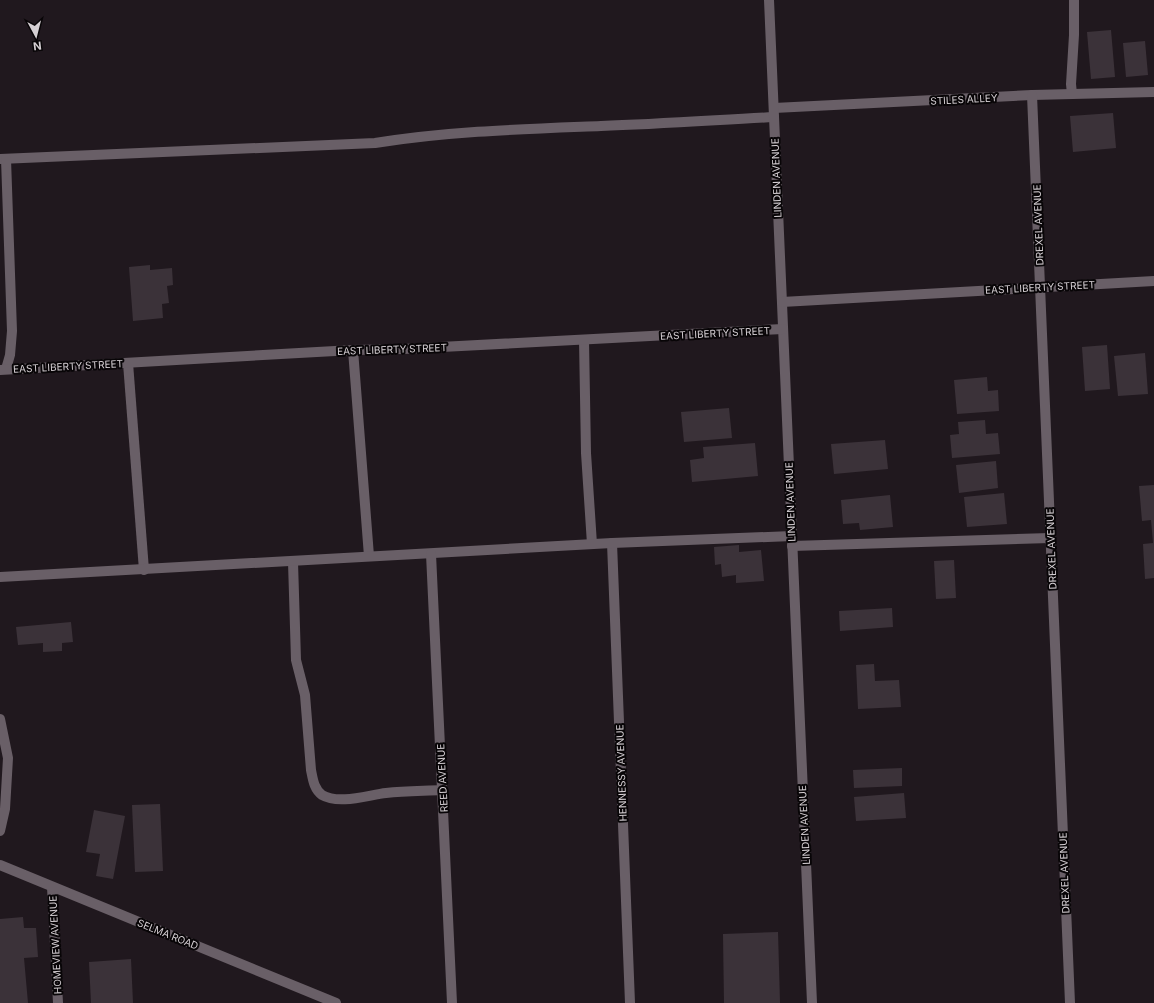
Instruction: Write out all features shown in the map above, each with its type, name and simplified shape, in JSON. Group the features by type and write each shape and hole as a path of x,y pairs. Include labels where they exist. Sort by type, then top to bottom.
{"street":[{"name":"LINDEN AVENUE","path":"769,0 812,1003"},
{"path":"1072,94 1071,84 1074,35 1074,0"},
{"name":"STILES ALLEY","path":"3,159 375,144 409,138 492,130 659,124 774,112 1032,95 1154,92"},
{"name":"DREXEL AVENUE","path":"1032,95 1070,1003"},
{"path":"3,159 12,331 10,355 3,370"},
{"name":"EAST LIBERTY STREET","path":"782,302 1154,281"},
{"name":"EAST LIBERTY STREET","path":"3,370 352,350 584,340 783,329"},
{"path":"584,340 586,453 592,544"},
{"path":"352,350 369,556"},
{"path":"128,363 144,570"},
{"path":"0,578 612,543 1050,538"},
{"name":"HENNESSY AVENUE","path":"612,543 630,1003"},
{"name":"REED AVENUE","path":"431,554 452,1003"},
{"path":"293,562 296,660 305,695 311,770 313,783 317,790 323,795 332,798 346,799 386,793 442,790"},
{"path":"0,718 8,758 5,809 0,831"},
{"name":"SELMA ROAD","path":"0,865 336,1003"},
{"name":"HOMEVIEW AVENUE","path":"52,886 58,1003"}],"building":[{"path":"1111,30 1115,77 1091,79 1087,32"},
{"path":"1145,41 1148,75 1126,77 1123,43"},
{"path":"1113,113 1116,148 1073,152 1070,116"},
{"path":"150,265 150,270 172,268 173,285 167,286 169,303 162,304 163,318 133,321 129,267"},
{"path":"1107,345 1110,389 1085,391 1082,347"},
{"path":"1145,353 1148,394 1118,396 1114,356"},
{"path":"987,377 988,391 998,390 999,411 957,414 954,380"},
{"path":"729,408 732,438 684,442 681,412"},
{"path":"985,420 986,434 998,433 1000,454 952,458 950,435 959,434 958,422"},
{"path":"885,440 888,469 834,474 831,444"},
{"path":"755,443 758,476 692,482 690,460 704,458 703,447"},
{"path":"996,461 998,488 959,493 956,465"},
{"path":"1154,485 1154,578 1145,579 1143,544 1153,543 1151,520 1142,521 1139,486"},
{"path":"1004,493 1007,524 967,527 964,497"},
{"path":"890,495 893,527 860,530 859,523 843,524 841,500"},
{"path":"739,545 739,552 761,550 764,581 736,583 736,575 722,577 721,564 715,565 714,547"},
{"path":"954,560 956,598 936,599 934,561"},
{"path":"892,608 893,627 840,631 839,611"},
{"path":"71,622 73,642 62,643 62,651 43,652 43,643 18,645 16,627"},
{"path":"874,664 875,681 899,680 901,707 858,709 856,665"},
{"path":"902,768 902,786 854,788 853,770"},
{"path":"904,793 906,818 856,821 854,797"},
{"path":"160,804 163,871 135,872 132,805"},
{"path":"94,810 125,816 113,879 96,876 100,854 86,852"},
{"path":"23,917 24,928 36,928 38,957 24,958 28,1003 0,1003 0,919"},
{"path":"778,932 780,1003 724,1003 723,934"},
{"path":"131,959 133,1003 91,1003 89,962"}]}
